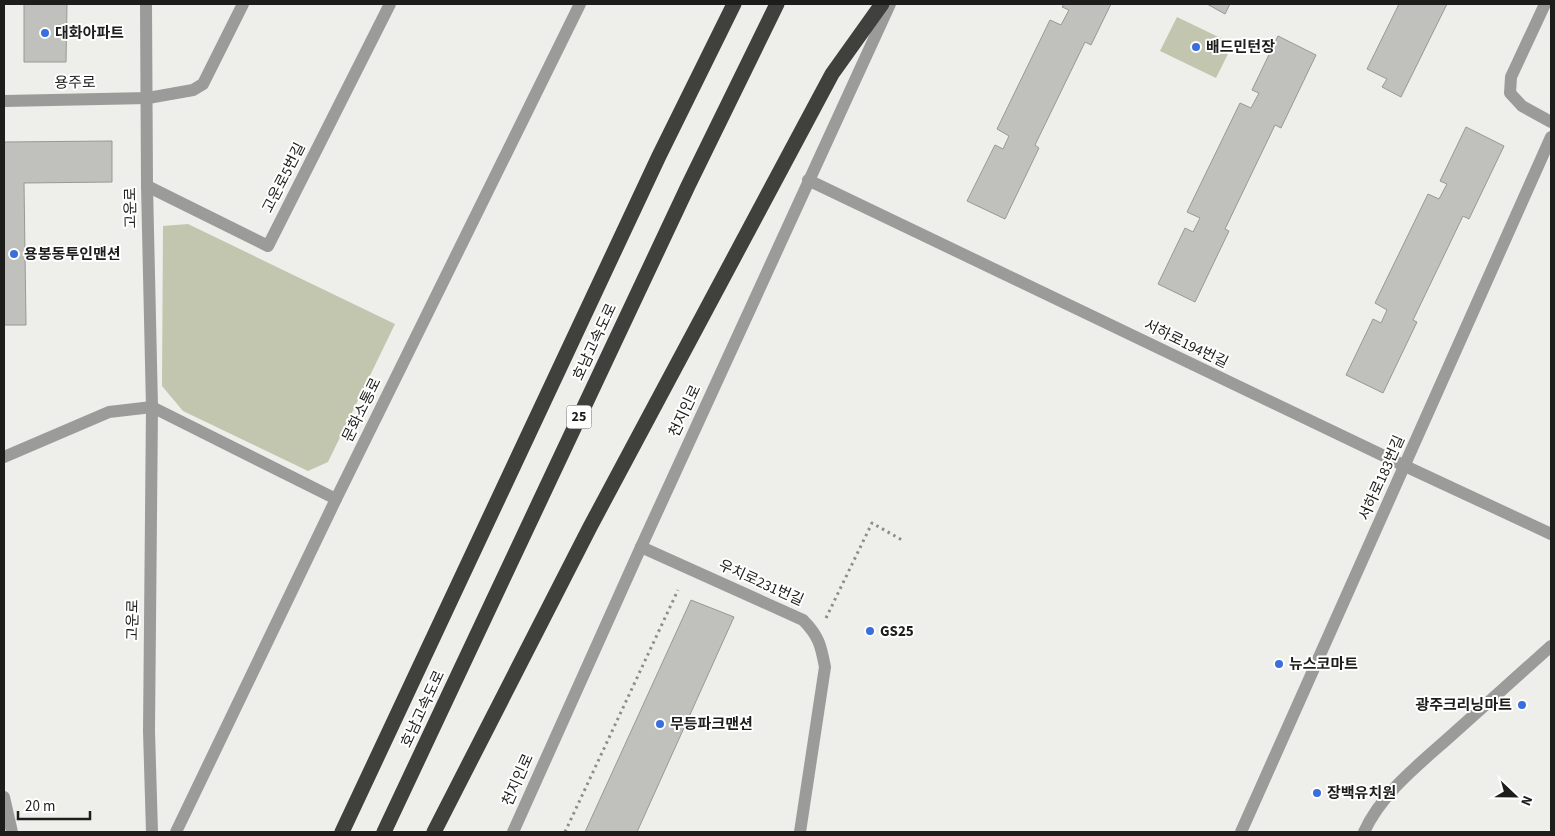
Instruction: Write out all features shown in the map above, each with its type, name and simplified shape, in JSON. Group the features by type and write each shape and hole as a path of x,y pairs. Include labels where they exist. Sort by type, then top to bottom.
{"highway":[{"name":"호남고속도로","path":"342,832 660,156 734,4"},
{"name":"호남고속도로","path":"384,832 688,186 777,4"},
{"path":"434,832 590,527 827,83 882,4"}],"street":[{"name":"고운로","path":"146,4 147,186 152,407 149,731 152,832"},
{"path":"148,98 194,90 203,84 243,4"},
{"name":"고운로5번길","path":"147,186 268,246 390,4"},
{"name":"문화소통로","path":"176,832 336,499 580,4"},
{"name":"천지인로","path":"513,832 640,547 890,4"},
{"path":"1544,4 1511,77 1510,93 1522,106 1551,122"},
{"name":"용주로","path":"4,101 148,98"},
{"name":"서하로183번길","path":"1241,832 1551,137"},
{"name":"서하로194번길","path":"808,180 1551,534"},
{"path":"4,457 109,412 152,407 336,499"},
{"name":"우치로231번길","path":"640,547 803,620 813,630 821,643 825,667 800,832"},
{"path":"1364,832 1382,802 1408,774 1551,646"},
{"path":"4,797 12,832"}],"path":[{"path":"817,636 872,523 902,540"},
{"path":"566,832 678,590"}],"green space":[{"name":"배드민턴장","path":"1177,17 1233,44 1216,78 1160,51"},
{"path":"188,224 395,324 328,462 308,471 183,411 162,386 163,226"}],"building":[{"name":"대화아파트","path":"24,4 67,4 66,62 24,62"},
{"path":"1064,4 1111,4 1091,45 1085,42 1035,145 1039,148 1005,219 967,201 995,145 1003,149 1009,136 997,129 1050,20 1061,25 1069,10 1062,7"},
{"path":"1207,4 1230,4 1225,14"},
{"path":"1399,4 1447,4 1401,97 1382,87 1387,79 1367,69"},
{"path":"1278,36 1316,55 1281,128 1275,125 1225,229 1229,231 1195,302 1158,284 1185,228 1193,232 1200,218 1187,212 1240,103 1251,108 1259,93 1252,90"},
{"path":"1466,127 1504,146 1469,219 1463,216 1413,320 1417,322 1383,393 1346,375 1373,319 1381,323 1387,310 1375,303 1428,194 1439,199 1447,184 1440,181"},
{"name":"용봉동투인맨션","path":"112,141 112,182 24,183 26,325 4,325 4,142"},
{"name":"무등파크맨션","path":"691,600 734,617 637,832 585,832"}],"place":[{"name":"대화아파트","path":"45,33"},
{"name":"배드민턴장","path":"1196,47"},
{"name":"용봉동투인맨션","path":"14,254"},
{"name":"GS25","path":"870,631"},
{"name":"뉴스코마트","path":"1279,664"},
{"name":"광주크리닝마트","path":"1522,705"},
{"name":"무등파크맨션","path":"660,724"},
{"name":"장백유치원","path":"1317,793"}]}
